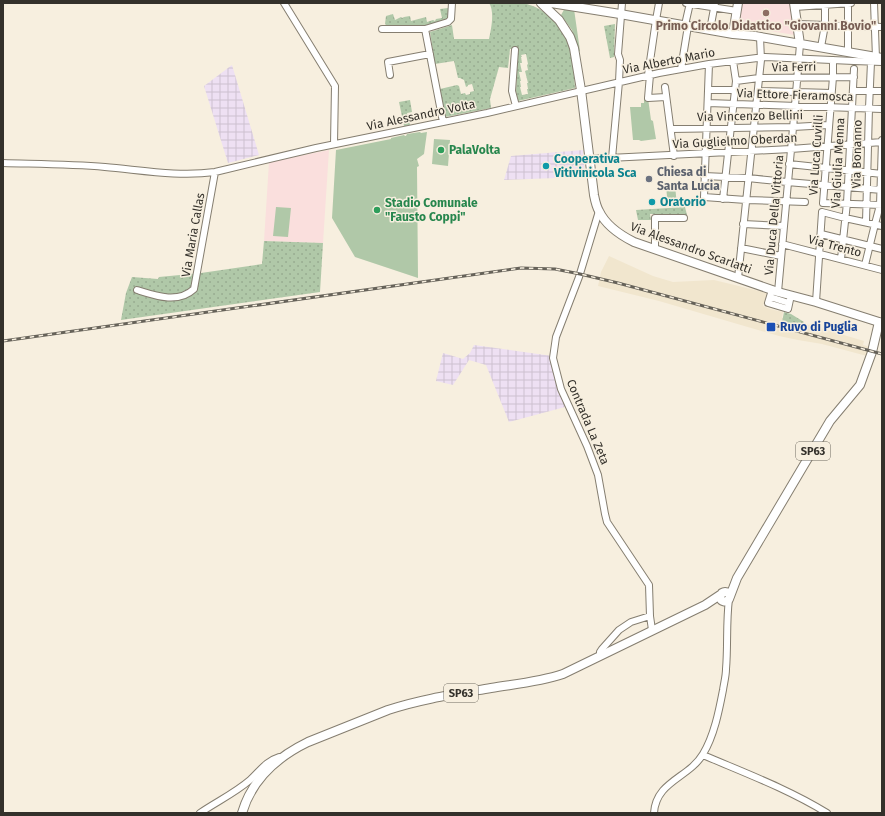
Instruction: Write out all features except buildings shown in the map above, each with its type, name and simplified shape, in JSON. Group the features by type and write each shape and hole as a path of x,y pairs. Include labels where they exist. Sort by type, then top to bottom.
{"main road":[{"name":"Via Alessandro Scarlatti","path":"541,3 559,20 570,37 574,48 581,90 594,195 599,211 608,225 619,234 634,242 738,278 790,299 816,302 881,321"},
{"path":"551,3 733,34 821,47 848,52 876,60"},
{"path":"559,20 560,9 566,5"},
{"path":"795,5 800,44"},
{"path":"733,34 738,7"},
{"name":"SP63","path":"242,813 252,783 283,756 296,747 399,707 462,693 549,679 563,674 704,605 724,597 737,578 830,421 860,385 881,321"}],"street":[{"path":"284,3 335,86 334,144"},
{"path":"382,29 425,29 448,22 451,19 452,3"},
{"path":"612,158 619,82 620,60 618,54 622,3"},
{"path":"659,3 649,75 648,98 666,97"},
{"path":"681,69 687,26 688,3 738,7"},
{"path":"848,3 848,52"},
{"path":"795,5 851,3"},
{"name":"Via Bonanno","path":"866,222 869,91 876,60 874,3"},
{"path":"821,47 825,25 825,4"},
{"path":"710,30 715,5"},
{"path":"798,24 882,27"},
{"path":"425,29 443,122"},
{"path":"738,278 761,57 758,37"},
{"name":"Via Duca Della Vittoria","path":"773,293 781,256 800,44"},
{"path":"515,50 512,91 516,106"},
{"path":"390,75 388,62 430,54"},
{"name":"Via Alberto Mario","path":"581,90 681,69 761,57 876,60"},
{"name":"Via Luca Cuvilli","path":"833,60 824,203 847,203"},
{"path":"723,199 736,81 733,61"},
{"path":"710,64 704,197 805,202"},
{"name":"Via Giulia Menna","path":"840,259 846,218 854,69"},
{"name":"Via Ferri","path":"736,81 759,78 854,77"},
{"path":"665,87 674,156"},
{"name":"Via Alessandro Volta","path":"3,163 80,165 171,174 215,172 266,159 443,122 581,90"},
{"path":"708,90 735,90"},
{"path":"758,91 831,93"},
{"path":"853,91 882,91"},
{"name":"Via Ettore Fieramosca","path":"708,103 882,108"},
{"name":"Via Vincenzo Bellini","path":"671,129 829,126"},
{"path":"865,265 881,205 882,141"},
{"name":"Via Guglielmo Oberdan","path":"589,160 868,144 882,141"},
{"path":"789,164 882,174"},
{"name":"Via Maria Callas","path":"137,290 167,298 176,298 194,289 215,172"},
{"path":"704,176 748,178 881,190"},
{"path":"847,203 881,205"},
{"name":"Contrada La Zeta","path":"599,211 579,277 556,337 553,358 561,389 598,474 607,522 649,585 652,630"},
{"name":"Via Luca Cuvilli","path":"816,302 822,212 846,218"},
{"path":"655,249 654,218 684,218"},
{"path":"846,218 882,226"},
{"path":"744,224 784,226"},
{"path":"821,234 882,249"},
{"name":"Via Trento","path":"782,244 882,270"},
{"path":"741,248 781,256"},
{"path":"773,293 768,303 788,309 790,299"},
{"path":"654,813 657,800 661,792 693,766 703,755 719,712 726,670 728,613 724,597"},
{"path":"600,656 602,649 619,630 631,622 650,616"},
{"path":"703,755 790,792 827,813"},
{"path":"200,813 252,783"}],"shaded area":[{"name":"Primo Circolo Didattico \"Giovanni Bovio\"","path":"742,3 790,3 795,35 738,26"},
{"path":"232,65 259,155 228,163 204,86"},
{"path":"329,150 323,243 264,241 269,162"},
{"name":"Cooperativa Vitivinicola Sca","path":"583,150 585,177 504,180 511,156"},
{"path":"609,256 653,276 673,282 714,280 767,293 763,306 783,312 782,318 864,341 863,345 870,347 867,356 822,344 779,336 659,301 598,286 601,272"},
{"path":"474,345 552,356 565,407 509,422 486,365 469,360 453,385 436,381 443,353 463,359 470,353"}],"green space":[{"path":"489,3 523,3 540,10 555,21 566,37 572,54 575,88 518,101 516,91 518,49 510,49 508,68 499,67 490,99 491,108 445,117 440,89 457,85 459,86 461,94 465,93 466,95 474,91 472,84 466,87 464,80 458,78 454,61 435,64 430,32 452,25 454,39 489,39 492,21 491,7","holes":["526,54 528,70 525,71 528,83 528,94 522,95 519,72 522,72 520,63 522,63 521,55"]},
{"path":"448,8 449,16 445,20 424,26 387,26 385,24 386,16 393,14 395,20 401,17 410,16 411,21 426,17 427,22 433,20 435,21 436,19 442,18 440,9"},
{"path":"565,8 574,9 580,51 578,52 572,30 561,15"},
{"path":"615,24 614,57 610,58 604,26"},
{"path":"644,98 648,98 651,120 653,121 656,139 641,141 633,140 630,107 641,107 641,103 644,103"},
{"path":"410,100 412,112 407,113 410,125 404,126 399,102"},
{"name":"Stadio Comunale \"Fausto Coppi\"","path":"420,132 427,132 424,154 417,159 419,166 417,167 418,278 355,257 332,218 336,150"},
{"name":"PalaVolta","path":"434,139 450,140 448,166 432,164"},
{"path":"675,185 677,206 668,207 666,186"},
{"path":"276,207 291,208 288,237 273,236"},
{"path":"685,207 687,215 656,217 655,214 650,214 651,220 638,220 636,210"},
{"path":"264,241 323,243 320,292 121,320 126,293 132,277 158,279 159,277 201,273 262,264"},
{"path":"784,312 791,314 804,322 802,326 782,322"}],"railway":[{"path":"3,341 521,268 555,269 618,283 882,354"}],"place":[{"name":"Primo Circolo Didattico \"Giovanni Bovio\"","path":"766,13"},
{"name":"PalaVolta","path":"441,150"},
{"name":"Cooperativa Vitivinicola Sca","path":"546,166"},
{"name":"Chiesa di Santa Lucia","path":"649,179"},
{"name":"Oratorio","path":"652,202"},
{"name":"Stadio Comunale \"Fausto Coppi\"","path":"377,210"},
{"name":"Ruvo di Puglia","path":"771,327"}]}
